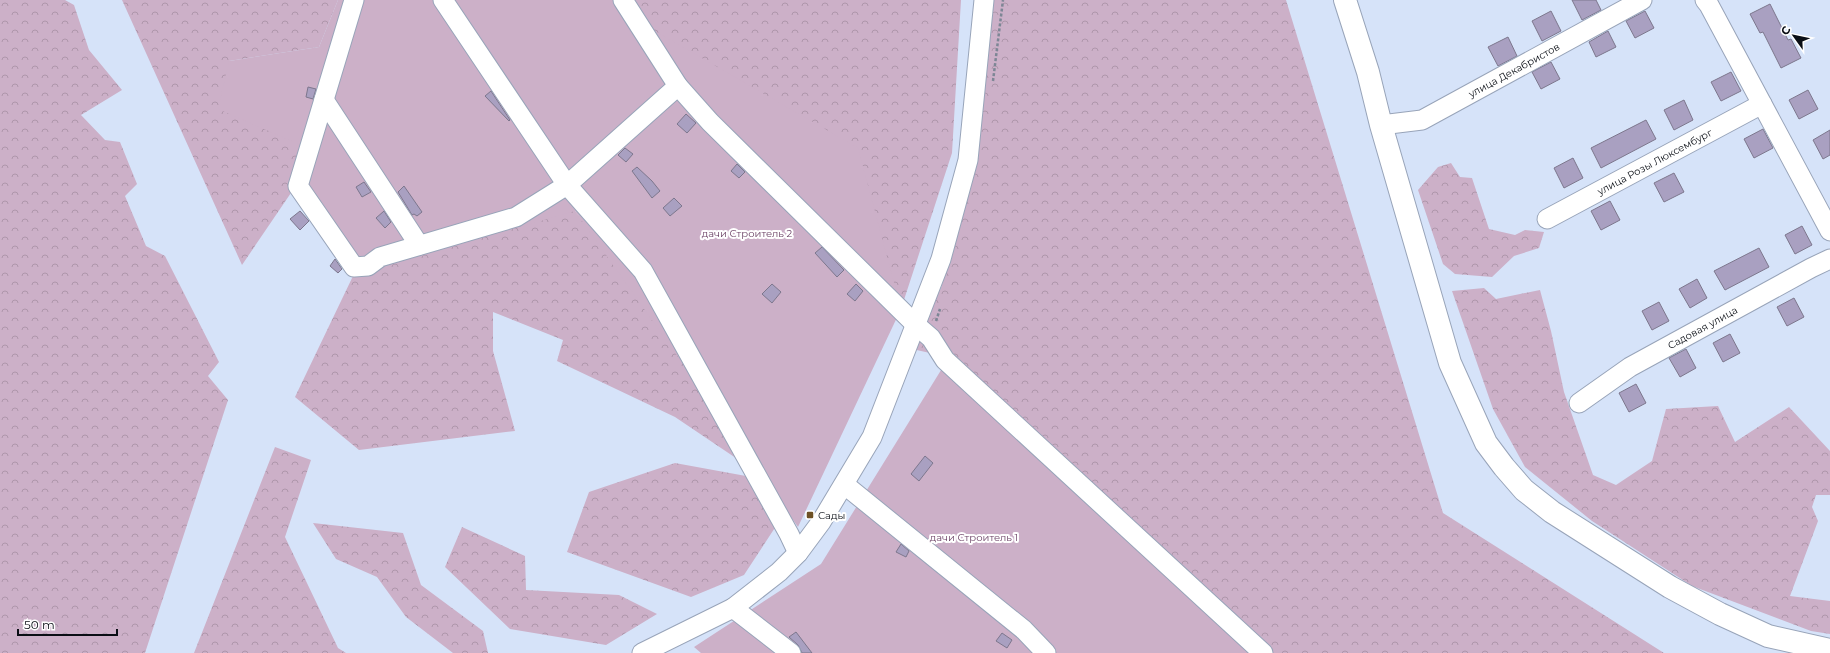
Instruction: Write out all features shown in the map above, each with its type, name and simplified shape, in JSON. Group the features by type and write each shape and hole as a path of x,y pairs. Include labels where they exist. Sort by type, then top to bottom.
{"highway":[{"path":"1345,0 1368,72 1381,125 1450,363 1486,443 1524,490 1552,512 1670,587 1720,614 1768,636 1830,650"}],"street":[{"path":"354,0 298,186 354,267 368,266 380,257 516,217 568,185 678,86"},
{"path":"443,0 568,185 643,272 789,534 798,553"},
{"path":"623,0 678,86 710,122 931,338 945,360 1263,653"},
{"path":"642,653 733,608 759,589 798,553 821,522 872,437 941,259 968,160 984,0"},
{"name":"улица Декабристов","path":"1381,125 1422,120 1642,0"},
{"path":"1705,0 1709,4 1830,232"},
{"path":"324,100 419,245"},
{"name":"улица Розы Люксембург","path":"1546,219 1762,104"},
{"name":"Садовая улица","path":"1579,403 1630,366 1810,268 1830,259"},
{"path":"844,485 1024,630 1046,653"},
{"path":"733,608 791,653"}],"green space":[{"path":"0,0 65,0 74,5 89,50 122,90 81,115 105,140 120,142 137,184 125,196 146,246 165,256 219,362 208,376 228,400 145,653 0,653"},
{"path":"122,0 338,0 319,47 229,61 303,146 295,187 242,265"},
{"name":"дачи Строитель 2","path":"338,0 620,0 634,19 858,148 901,309 798,527 575,211 353,276 304,206 303,146 218,109 229,61 319,47"},
{"path":"620,0 961,0 952,153 901,309 697,107"},
{"path":"994,0 1286,0 1443,513 1664,653 1252,653 939,355 912,349 923,322 941,288 977,161"},
{"path":"1451,163 1460,177 1472,178 1489,229 1515,235 1525,230 1544,232 1539,248 1514,256 1492,277 1455,274 1443,264 1418,190 1438,167"},
{"path":"509,202 575,211 798,500 675,417 557,361 563,340 493,312 493,351 515,431 359,450 295,397 353,276"},
{"path":"1484,288 1496,299 1540,290 1551,331 1564,392 1593,475 1616,485 1652,461 1666,409 1718,406 1735,442 1789,407 1830,451 1830,495 1816,495 1812,507 1818,521 1790,596 1830,601 1830,634 1811,631 1692,586 1592,521 1525,467 1493,409 1452,291"},
{"name":"дачи Строитель 1","path":"951,354 1269,653 701,653 694,647 821,564"},
{"path":"275,447 311,460 285,537 338,648 346,653 194,653"},
{"path":"675,463 746,476 780,520 744,575 691,597 567,552 589,492"},
{"path":"313,523 403,533 421,585 483,631 488,653 453,653 406,617 377,577 336,559"},
{"path":"462,527 525,556 526,590 619,595 657,614 606,645 510,629 445,567"}],"building":[{"path":"1572,0 1596,0 1601,10 1582,20"},
{"path":"1770,4 1788,40 1791,39 1801,58 1781,68 1763,32 1760,33 1750,14"},
{"path":"1551,11 1561,31 1542,41 1532,21"},
{"path":"1645,11 1654,28 1635,38 1626,21"},
{"path":"1608,31 1616,47 1596,57 1589,42"},
{"path":"1508,37 1517,56 1498,66 1488,47"},
{"path":"1551,62 1560,79 1541,89 1532,72"},
{"path":"1731,72 1741,91 1721,101 1711,82"},
{"path":"308,87 316,89 313,99 306,97"},
{"path":"1808,90 1818,109 1799,119 1789,100"},
{"path":"491,91 510,120 509,121 485,96"},
{"path":"1684,100 1693,120 1674,130 1664,110"},
{"path":"686,114 696,123 687,133 677,124"},
{"path":"1646,120 1656,139 1601,168 1591,148"},
{"path":"1763,129 1773,148 1754,158 1744,139"},
{"path":"1830,130 1830,155 1823,159 1813,140"},
{"path":"625,148 633,154 626,162 618,155"},
{"path":"1573,158 1583,178 1564,188 1554,168"},
{"path":"737,164 745,172 739,178 731,171"},
{"path":"637,167 660,191 652,198 632,171"},
{"path":"1674,173 1684,192 1664,202 1654,183"},
{"path":"364,182 371,192 362,197 356,187"},
{"path":"404,186 422,212 417,216 414,214 412,215 398,192"},
{"path":"674,198 682,206 670,216 663,208"},
{"path":"1610,201 1620,220 1601,230 1591,211"},
{"path":"300,211 309,221 300,230 290,219"},
{"path":"384,211 391,222 385,228 376,218"},
{"path":"1802,226 1812,245 1795,254 1785,235"},
{"path":"822,247 844,270 837,277 815,253"},
{"path":"1759,248 1769,267 1725,290 1714,271"},
{"path":"335,259 342,269 338,273 330,266"},
{"path":"1697,279 1707,298 1690,308 1679,289"},
{"path":"772,284 781,292 772,303 762,294"},
{"path":"856,284 863,291 855,301 847,294"},
{"path":"1794,298 1804,317 1787,326 1777,307"},
{"path":"1659,302 1669,321 1652,330 1642,311"},
{"path":"1730,334 1740,353 1723,362 1713,343"},
{"path":"1686,349 1696,368 1680,377 1669,358"},
{"path":"1636,384 1646,403 1629,412 1619,393"},
{"path":"925,456 933,463 919,481 911,474"},
{"path":"901,544 909,551 906,557 896,552"},
{"path":"796,632 812,653 802,653 798,645 789,637"},
{"path":"1002,633 1012,640 1007,648 996,641"}],"place":[{"name":"Сады","path":"810,515"}]}
